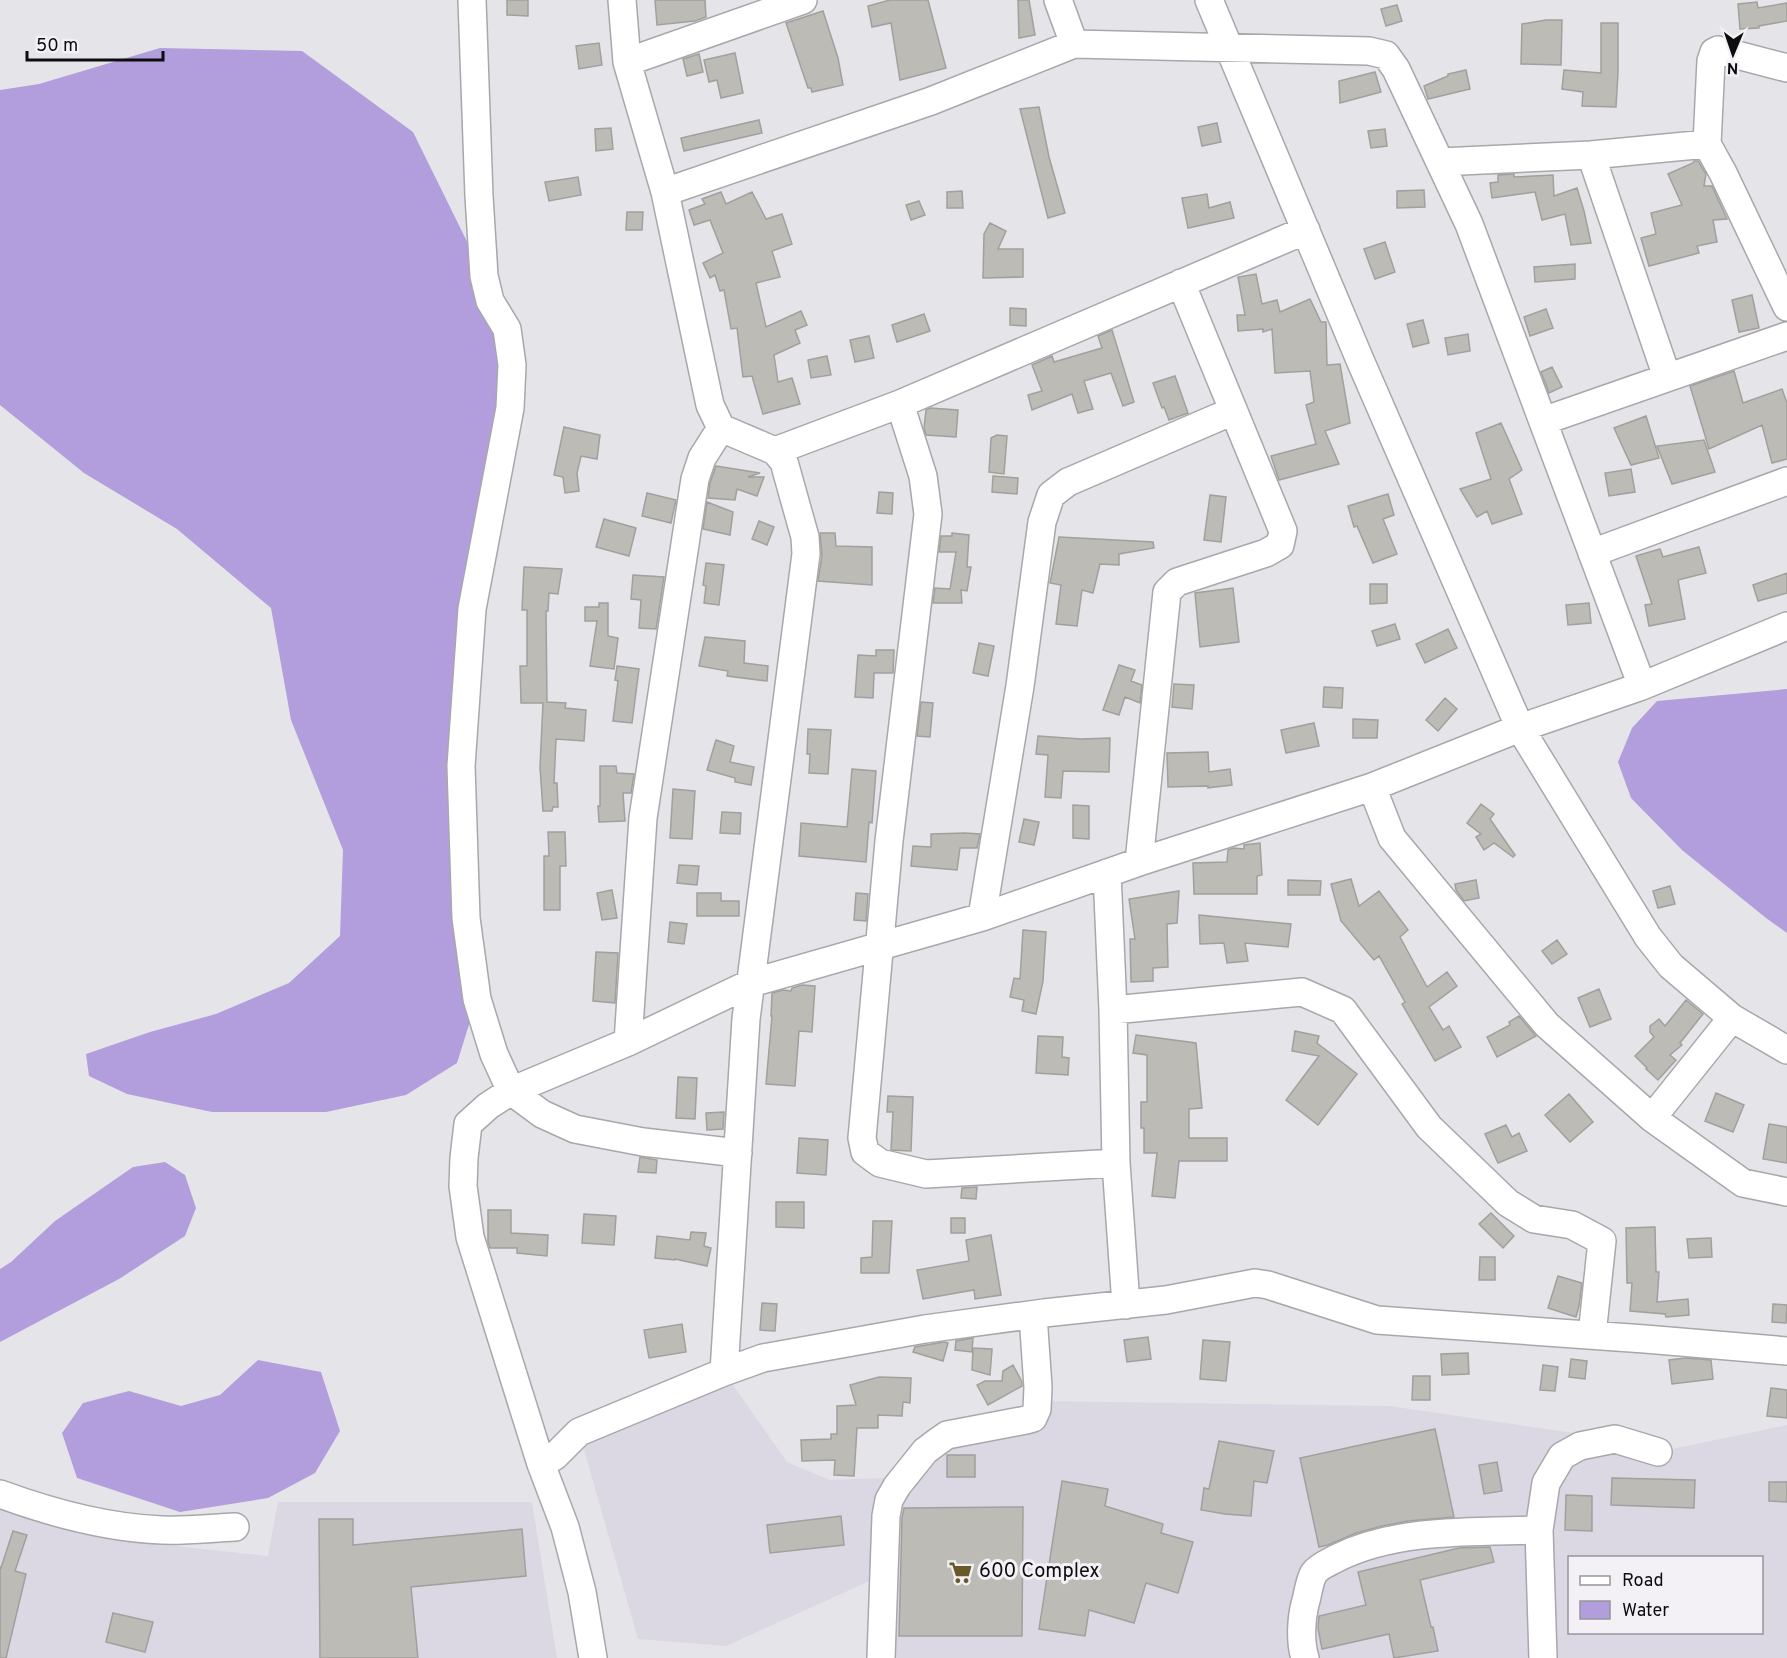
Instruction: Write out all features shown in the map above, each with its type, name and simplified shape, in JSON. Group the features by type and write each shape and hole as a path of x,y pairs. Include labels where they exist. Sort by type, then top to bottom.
{"street":[{"path":"472,0 484,276 490,301 507,329 512,365 510,408 472,609 460,766 466,918 477,999 494,1054 511,1091 542,1114 575,1129 643,1142 738,1153"},
{"path":"622,0 627,62 665,192 710,405 721,428 775,451 784,462 805,537 806,555 746,1019 724,1372"},
{"path":"627,62 803,0"},
{"path":"1058,0 1074,44"},
{"path":"1209,0 1365,371 1520,728 1648,937 1671,966 1732,1018 1787,1050"},
{"path":"665,192 931,101 1074,44 1369,51 1386,55 1396,69 1469,224 1642,686"},
{"path":"1787,68 1718,50 1714,52 1711,61 1707,144 1787,307"},
{"path":"1440,162 1592,155 1707,144"},
{"path":"1592,155 1667,377"},
{"path":"775,451 900,404 1306,231"},
{"path":"1140,862 1167,592 1177,582 1266,553 1280,545 1282,531 1180,283"},
{"path":"1543,421 1787,336"},
{"path":"900,404 923,476 928,514 889,841 862,1138 865,1152 880,1163 926,1174 1116,1163"},
{"path":"982,917 1020,686 1042,522 1051,495 1068,482 1233,411"},
{"path":"628,1042 643,818 650,771 695,479 702,458 721,428"},
{"path":"1592,553 1787,481"},
{"path":"593,1658 582,1592 566,1527 541,1464 470,1237 463,1186 468,1124 488,1106 511,1091 628,1042 751,983 982,917 1140,862 1372,787 1520,728 1642,686 1787,626"},
{"path":"1372,787 1392,838 1547,1025 1652,1118 1743,1183 1787,1192"},
{"path":"1107,873 1116,1163 1126,1305"},
{"path":"1113,1010 1302,992 1343,1010 1429,1127 1508,1203 1534,1219 1572,1225 1602,1241 1592,1335"},
{"path":"1652,1118 1732,1018"},
{"path":"541,1464 555,1456 579,1432 724,1372 763,1359 925,1329 1166,1300 1255,1283 1268,1285 1377,1320 1787,1351"},
{"path":"881,1658 886,1516 889,1500 897,1486 925,1451 947,1435 1033,1418 1037,1409 1038,1387 1033,1315"},
{"path":"1538,1655 1539,1530 1546,1483 1562,1456 1580,1446 1616,1439 1658,1452"},
{"path":"0,1494 45,1510 102,1523 162,1530 235,1527"},
{"path":"1305,1658 1302,1646 1302,1615 1314,1573 1326,1564 1353,1550 1409,1537 1442,1532 1539,1530"}],"shaded area":[{"path":"724,1372 787,1462 830,1480 883,1478 925,1451 1038,1401 1390,1406 1615,1439 1658,1452 1787,1425 1787,1658 881,1658 885,1574 726,1646 638,1639 579,1432"},
{"path":"278,1502 532,1502 557,1658 0,1658 0,1505 33,1517 139,1542 268,1556"}],"water":[{"path":"160,48 302,51 413,132 484,276 507,329 472,609 477,999 457,1063 406,1095 326,1112 212,1112 127,1094 89,1076 86,1054 150,1032 216,1014 289,983 340,936 343,850 291,720 271,608 177,529 84,473 0,405 0,90 39,84"},
{"path":"1787,689 1787,933 1682,850 1631,798 1618,762 1632,728 1657,701"},
{"path":"165,1162 185,1175 196,1208 185,1236 119,1279 0,1342 0,1269 11,1262 55,1221 133,1167"},
{"path":"258,1360 321,1372 340,1431 315,1473 268,1498 180,1512 77,1478 62,1433 83,1403 129,1391 181,1406 220,1395"}],"building":[{"path":"507,0 528,0 528,16 507,15"},
{"path":"655,0 705,0 706,17 695,21 657,25"},
{"path":"890,0 928,0 946,68 900,80 891,23 872,27 868,6"},
{"path":"1018,0 1029,0 1035,35 1019,38"},
{"path":"1757,2 1758,8 1787,3 1787,21 1759,26 1759,28 1740,29 1738,4"},
{"path":"1397,5 1402,21 1386,26 1381,9"},
{"path":"823,11 838,58 843,85 812,92 811,88 808,88 786,23"},
{"path":"1562,20 1561,65 1521,64 1522,24"},
{"path":"1601,23 1618,23 1616,107 1582,106 1583,92 1562,89 1564,70 1601,73"},
{"path":"599,43 602,65 579,69 576,46"},
{"path":"735,53 743,93 721,98 717,80 709,82 704,60"},
{"path":"699,54 703,72 687,76 683,59"},
{"path":"1466,70 1470,89 1428,99 1424,86 1448,74"},
{"path":"1375,72 1381,92 1340,103 1339,81"},
{"path":"1039,107 1049,157 1065,213 1048,218 1020,109"},
{"path":"759,120 762,133 684,151 681,138"},
{"path":"1217,123 1221,142 1202,146 1198,127"},
{"path":"611,128 613,149 596,151 595,129"},
{"path":"1385,129 1387,146 1371,148 1368,131"},
{"path":"1698,161 1706,174 1704,186 1712,186 1727,219 1713,220 1717,242 1697,246 1699,253 1649,266 1641,238 1656,234 1651,213 1682,205 1668,174"},
{"path":"1514,174 1514,177 1553,175 1554,196 1577,188 1591,243 1571,245 1565,214 1542,220 1535,192 1492,198 1490,183 1498,182 1498,175"},
{"path":"578,177 581,195 549,201 545,182"},
{"path":"1424,190 1425,207 1397,208 1397,191"},
{"path":"962,191 963,208 947,208 947,192"},
{"path":"721,192 726,204 752,192 766,219 782,214 792,244 772,251 780,277 756,283 766,327 801,311 807,325 795,330 800,343 774,355 778,382 792,378 800,404 763,414 752,376 743,377 737,328 731,329 724,290 720,291 715,275 710,278 703,263 723,253 710,220 694,225 689,210 705,204 702,199"},
{"path":"1207,194 1209,208 1230,202 1234,218 1188,228 1182,198"},
{"path":"919,201 925,215 911,220 906,205"},
{"path":"627,212 643,212 642,230 626,230"},
{"path":"990,223 1006,231 998,249 1023,249 1023,277 983,278 984,234"},
{"path":"1385,242 1395,272 1375,279 1364,249"},
{"path":"1575,264 1575,279 1535,282 1534,267"},
{"path":"1256,274 1262,304 1277,300 1280,312 1310,299 1321,322 1326,322 1327,365 1340,364 1350,423 1325,431 1339,464 1279,480 1271,456 1316,444 1306,405 1314,402 1310,371 1275,373 1272,329 1263,332 1263,329 1238,331 1237,315 1245,315 1238,277"},
{"path":"1752,295 1759,328 1739,332 1732,300"},
{"path":"1010,308 1026,309 1026,326 1010,325"},
{"path":"1546,309 1553,328 1530,336 1524,317"},
{"path":"924,314 930,331 897,342 892,325"},
{"path":"1423,320 1429,343 1413,347 1407,324"},
{"path":"1112,330 1134,402 1123,406 1111,373 1084,381 1093,409 1078,413 1072,394 1032,410 1028,395 1042,391 1032,365 1052,356 1054,362 1102,348 1098,336"},
{"path":"1468,334 1470,351 1448,355 1445,338"},
{"path":"869,336 874,358 855,362 850,340"},
{"path":"827,356 831,375 811,378 808,360"},
{"path":"1552,367 1562,387 1549,393 1541,372"},
{"path":"1734,371 1743,403 1782,389 1787,403 1787,459 1772,463 1762,425 1709,449 1690,386"},
{"path":"1175,376 1188,413 1169,420 1153,383"},
{"path":"930,408 958,410 956,437 926,435 924,428 926,410"},
{"path":"1646,416 1659,458 1631,465 1614,428"},
{"path":"1501,423 1522,470 1509,479 1522,514 1492,524 1487,511 1477,517 1460,489 1491,479 1476,433"},
{"path":"564,427 600,435 597,459 581,456 577,473 579,491 565,493 563,477 554,475"},
{"path":"997,435 1007,436 1004,474 989,472 991,438"},
{"path":"1704,440 1715,472 1672,484 1657,446"},
{"path":"716,466 760,473 748,477 764,477 757,496 737,489 735,500 708,498"},
{"path":"1631,469 1635,492 1609,496 1605,473"},
{"path":"993,476 1018,478 1017,494 992,492"},
{"path":"879,492 893,493 892,514 877,513"},
{"path":"647,493 676,500 671,523 642,516"},
{"path":"1388,494 1394,515 1383,519 1397,554 1373,563 1357,526 1354,527 1348,506"},
{"path":"1210,495 1226,497 1221,542 1204,540"},
{"path":"707,502 733,512 730,535 703,529"},
{"path":"604,519 636,528 629,556 596,547"},
{"path":"759,521 774,527 767,545 752,539"},
{"path":"820,533 835,533 836,546 872,547 872,585 818,581 822,556"},
{"path":"952,533 969,535 967,567 971,567 967,591 961,590 962,603 933,603 935,588 950,589 956,552 939,552 941,536 952,536"},
{"path":"1059,537 1153,542 1154,548 1119,554 1119,565 1100,564 1093,593 1082,590 1077,626 1056,624 1061,585 1050,583"},
{"path":"1699,547 1706,573 1678,580 1685,619 1649,626 1645,605 1652,604 1636,556 1660,549 1663,557"},
{"path":"706,563 724,565 719,605 704,603 706,586 703,585"},
{"path":"524,567 562,569 558,594 549,593 548,611 546,611 547,702 566,703 565,708 586,710 584,741 556,739 554,783 557,783 558,807 553,807 552,811 543,811 540,767 543,703 521,703 520,666 527,666 527,610 522,610"},
{"path":"1787,573 1787,593 1758,601 1753,585"},
{"path":"633,575 664,577 656,629 639,628 641,600 631,599"},
{"path":"1370,584 1387,584 1387,603 1370,604"},
{"path":"1233,588 1239,642 1200,647 1195,593"},
{"path":"599,603 608,603 608,636 618,638 614,669 590,666 597,621 585,621 585,607 599,607"},
{"path":"1589,603 1591,623 1568,625 1566,605"},
{"path":"1395,624 1400,639 1377,646 1372,631"},
{"path":"1448,629 1457,648 1425,663 1416,644"},
{"path":"705,637 745,641 744,663 768,666 767,681 727,676 728,671 699,666"},
{"path":"979,643 994,646 988,676 973,673"},
{"path":"876,650 894,650 893,673 874,673 873,698 855,697 858,655 876,656"},
{"path":"1119,665 1135,670 1131,681 1142,685 1140,703 1125,697 1119,715 1103,710"},
{"path":"617,666 639,669 632,723 613,721 618,681 615,680"},
{"path":"1174,684 1194,685 1192,709 1172,707"},
{"path":"1324,687 1343,688 1342,708 1323,707"},
{"path":"1445,698 1457,709 1438,731 1426,720"},
{"path":"921,702 933,703 930,737 917,736"},
{"path":"1353,719 1378,720 1377,738 1353,738"},
{"path":"1314,723 1319,746 1286,753 1281,730"},
{"path":"808,729 831,730 828,774 809,773"},
{"path":"1038,736 1081,739 1110,738 1109,772 1063,771 1061,798 1045,797 1048,755 1036,754"},
{"path":"716,740 734,746 730,762 754,767 751,785 735,782 735,778 707,770"},
{"path":"1208,752 1209,772 1230,769 1232,785 1208,788 1208,786 1168,787 1167,753"},
{"path":"600,766 616,766 617,773 634,774 631,793 623,793 625,821 599,822"},
{"path":"852,769 876,771 866,862 799,856 801,823 847,827"},
{"path":"673,789 695,791 692,839 670,838"},
{"path":"1481,804 1494,814 1490,819 1515,855 1513,857 1494,843 1484,850 1476,837 1481,834 1467,823"},
{"path":"1073,805 1089,806 1089,839 1073,838"},
{"path":"722,812 741,813 740,834 720,833"},
{"path":"1024,819 1039,822 1034,845 1019,842"},
{"path":"548,832 565,832 566,866 560,866 560,910 544,910 544,856 549,856"},
{"path":"931,834 980,834 977,848 960,848 957,870 911,866 913,846 931,847"},
{"path":"1260,843 1262,875 1257,876 1257,894 1194,894 1193,863 1227,862 1228,850 1244,849 1244,845"},
{"path":"679,865 699,866 697,885 677,883"},
{"path":"1351,879 1359,906 1379,891 1408,930 1400,937 1427,987 1447,972 1457,986 1429,1007 1443,1030 1449,1026 1461,1047 1435,1061 1402,1004 1405,1002 1379,956 1374,960 1341,921 1331,884"},
{"path":"1288,880 1321,881 1320,895 1288,895"},
{"path":"1476,880 1479,898 1464,901 1456,890 1455,884"},
{"path":"1670,886 1675,904 1658,908 1653,891"},
{"path":"612,890 617,918 602,920 597,893"},
{"path":"1179,891 1177,923 1167,924 1168,967 1153,968 1153,981 1131,982 1130,939 1135,939 1129,899"},
{"path":"697,893 721,893 721,901 739,901 739,916 697,916"},
{"path":"856,893 868,894 866,921 854,920"},
{"path":"1199,915 1291,924 1288,947 1245,943 1248,961 1227,963 1224,943 1200,944"},
{"path":"670,922 687,924 684,944 668,942"},
{"path":"1023,930 1046,932 1043,981 1036,1014 1022,1011 1024,1000 1010,997 1014,978 1020,979"},
{"path":"1557,940 1567,954 1552,964 1542,951"},
{"path":"596,952 618,953 615,1003 593,1001"},
{"path":"802,985 815,986 812,1032 799,1031 795,1086 766,1084 772,993 783,990 791,991 792,988"},
{"path":"1599,989 1611,1019 1590,1027 1578,998"},
{"path":"1686,1000 1703,1014 1680,1043 1682,1045 1670,1055 1676,1060 1658,1080 1635,1056 1654,1037 1650,1032 1650,1026 1659,1019 1665,1026"},
{"path":"1519,1016 1536,1036 1497,1057 1487,1037 1510,1025 1509,1022"},
{"path":"1295,1031 1319,1036 1317,1043 1357,1074 1318,1125 1286,1100 1319,1056 1292,1051"},
{"path":"1136,1035 1196,1043 1202,1108 1189,1109 1189,1138 1227,1138 1227,1161 1179,1161 1175,1198 1152,1196 1157,1153 1144,1153 1141,1102 1147,1102 1147,1055 1133,1053"},
{"path":"1038,1036 1063,1037 1062,1057 1069,1058 1068,1075 1036,1073"},
{"path":"678,1077 697,1078 695,1119 676,1118"},
{"path":"1716,1093 1744,1105 1733,1132 1705,1121"},
{"path":"1569,1094 1593,1122 1570,1142 1545,1115"},
{"path":"888,1096 913,1097 911,1151 891,1150 893,1112 887,1112"},
{"path":"724,1112 723,1129 707,1130 706,1113"},
{"path":"1769,1124 1787,1127 1787,1163 1763,1159"},
{"path":"1506,1125 1512,1137 1519,1133 1527,1151 1498,1163 1485,1134"},
{"path":"799,1138 828,1140 826,1175 797,1173"},
{"path":"640,1157 657,1160 656,1173 638,1172"},
{"path":"977,1187 976,1199 961,1198 962,1188"},
{"path":"776,1202 804,1202 804,1228 776,1227"},
{"path":"488,1210 511,1210 511,1233 548,1235 547,1256 517,1253 517,1248 490,1248"},
{"path":"1491,1213 1514,1236 1503,1248 1479,1224"},
{"path":"584,1214 616,1216 614,1245 582,1243"},
{"path":"951,1218 965,1218 965,1233 951,1233"},
{"path":"873,1221 892,1221 889,1273 861,1273 861,1258 872,1257"},
{"path":"1655,1227 1656,1272 1659,1272 1657,1302 1688,1299 1689,1315 1666,1317 1665,1314 1630,1311 1632,1283 1627,1283 1626,1228"},
{"path":"691,1232 706,1233 704,1246 711,1248 707,1266 675,1259 655,1258 657,1236 690,1240"},
{"path":"991,1235 1001,1295 975,1299 974,1290 923,1299 917,1270 969,1261 966,1240"},
{"path":"1711,1238 1712,1257 1689,1258 1687,1239"},
{"path":"1480,1257 1495,1257 1495,1280 1479,1280"},
{"path":"1558,1276 1582,1283 1576,1317 1548,1308"},
{"path":"762,1303 777,1304 775,1331 760,1330"},
{"path":"1773,1304 1787,1305 1786,1323 1772,1322"},
{"path":"682,1324 686,1352 649,1358 644,1330"},
{"path":"1148,1337 1151,1359 1127,1362 1124,1340"},
{"path":"973,1338 972,1352 955,1350 956,1341"},
{"path":"1203,1340 1230,1342 1226,1381 1200,1379"},
{"path":"948,1343 943,1361 913,1352 915,1347"},
{"path":"973,1348 992,1349 990,1375 972,1370"},
{"path":"1468,1353 1469,1374 1442,1375 1441,1354"},
{"path":"1686,1358 1711,1360 1713,1379 1672,1384 1669,1360"},
{"path":"1571,1359 1587,1361 1585,1379 1569,1377"},
{"path":"1013,1365 1022,1386 988,1405 977,1385 985,1381 1002,1381 1003,1371"},
{"path":"1543,1365 1558,1367 1555,1391 1540,1390"},
{"path":"1413,1376 1430,1376 1430,1400 1412,1400"},
{"path":"879,1377 911,1378 910,1403 903,1402 902,1416 878,1415 878,1428 857,1428 854,1476 834,1475 835,1460 802,1461 801,1440 831,1439 831,1434 837,1434 837,1406 856,1405 850,1385"},
{"path":"1771,1388 1787,1390 1787,1418 1767,1416"},
{"path":"1435,1429 1454,1517 1382,1526 1319,1547 1300,1458"},
{"path":"1219,1441 1274,1451 1267,1483 1254,1481 1251,1516 1201,1510 1204,1488 1209,1489"},
{"path":"947,1455 975,1455 975,1477 947,1477"},
{"path":"1497,1462 1502,1491 1484,1494 1479,1465"},
{"path":"1612,1478 1695,1480 1694,1508 1611,1505"},
{"path":"1062,1481 1108,1489 1105,1506 1163,1524 1161,1533 1193,1542 1178,1593 1146,1583 1134,1623 1089,1610 1085,1636 1039,1629"},
{"path":"1769,1482 1787,1482 1787,1502 1769,1501"},
{"path":"1566,1495 1592,1496 1592,1531 1565,1530"},
{"name":"600 Complex","path":"1023,1507 1022,1636 899,1636 904,1508"},
{"path":"841,1516 844,1545 770,1553 767,1525"},
{"path":"319,1519 353,1519 353,1545 522,1529 526,1576 411,1587 418,1658 320,1658"},
{"path":"13,1531 27,1535 15,1571 26,1574 6,1658 0,1658 0,1567"},
{"path":"1490,1547 1494,1562 1420,1580 1438,1651 1394,1658 1389,1634 1322,1649 1318,1628 1319,1616 1366,1605 1358,1572 1459,1548"},
{"path":"113,1613 153,1622 145,1652 106,1642"}],"place":[{"name":"600 Complex","path":"961,1572"}]}
